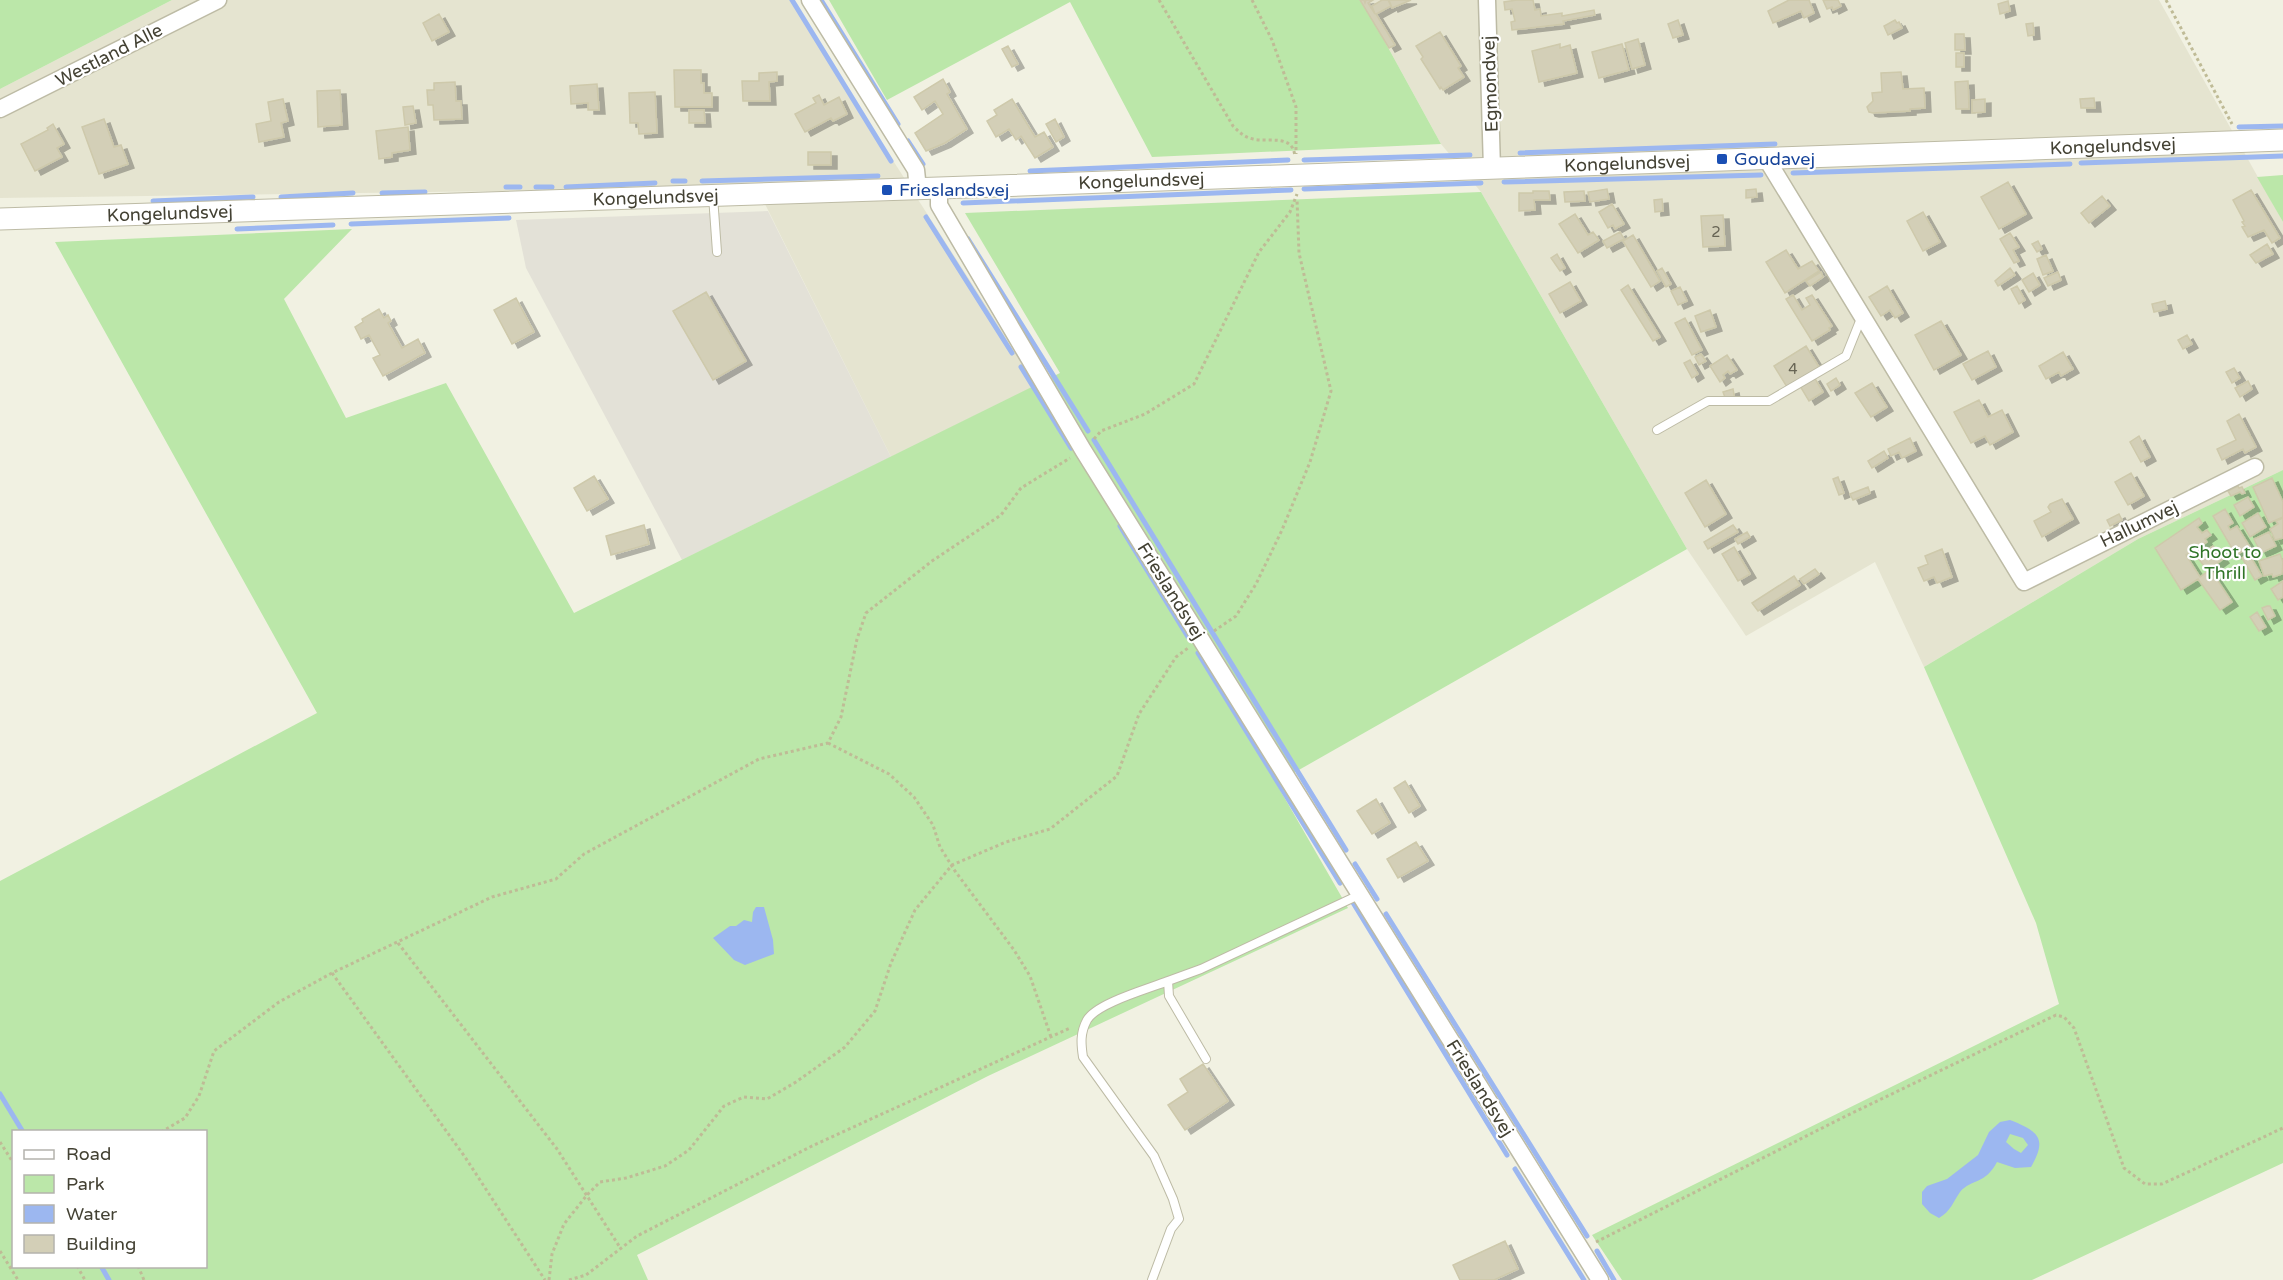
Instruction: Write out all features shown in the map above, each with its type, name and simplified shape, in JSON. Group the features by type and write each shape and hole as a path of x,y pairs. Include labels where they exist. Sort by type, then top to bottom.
{"street":[{"name":"Westland Alle","path":"0,109 218,0"},
{"name":"Frieslandsvej","path":"810,0 939,205 1083,450 1600,1280"},
{"name":"Egmondvej","path":"1487,0 1492,169"},
{"name":"Kongelundsvej","path":"0,219 928,189 2283,140"},
{"path":"1766,158 1862,316"},
{"name":"Hallumvej","path":"1862,316 2024,582 2255,467"}],"lane":[{"path":"713,196 717,252"},
{"path":"1657,430 1708,401 1769,400 1846,356 1862,316"},
{"path":"1152,1280 1172,1228 1179,1219 1154,1156 1083,1057 1080,1039 1088,1019 1103,1007 1201,969 1359,896"},
{"path":"1168,981 1169,996 1206,1059"}],"path":[{"path":"1159,0 1233,126 1241,134 1253,139 1285,141 1292,146 1295,153 1299,253 1330,392 1310,462 1261,575 1236,616 1218,628"},
{"path":"828,743 841,717 857,639 866,613 932,561 1001,515 1021,488 1083,450 1101,431 1145,414 1194,384 1259,252 1290,212 1297,195 1296,107 1272,40 1252,0"},
{"path":"2166,0 2242,141"},
{"path":"549,1280 552,1254 564,1224 600,1182 626,1178 665,1166 690,1150 724,1106 744,1097 767,1099 846,1047 875,1011 891,963 915,910 951,865 1006,842 1050,829 1117,776 1139,714 1176,657 1201,640"},
{"path":"163,1130 185,1118 199,1096 214,1051 279,1002 332,973 492,897 556,879 584,854 759,759 828,743 889,774 914,797 933,825 940,847 951,865 1014,950 1030,976 1052,1038"},
{"path":"398,943 557,1149 621,1249"},
{"path":"332,973 465,1157 545,1280"},
{"path":"1581,1250 1846,1116 2056,1015 2064,1017 2074,1028 2124,1168 2145,1184 2162,1184 2283,1128"},
{"path":"570,1280 586,1275 637,1236 810,1147 1052,1038 1088,1019"},
{"path":"0,1143 12,1161"},
{"path":"0,1251 18,1280"}],"shaded area":[{"path":"172,0 790,0 1037,385 891,457 755,184 500,191 0,198 0,89"},
{"path":"1362,0 2159,0 2283,222 2283,470 2138,539 1924,667 1875,562 1746,636 1687,549 1481,192 1441,144"},
{"path":"768,211 891,457 682,560 526,268 516,220"}],"green space":[{"path":"0,0 172,0 0,89"},
{"path":"829,0 1362,0 1441,144 1152,157 1070,2 887,100"},
{"path":"2283,175 2283,222 2257,177"},
{"path":"1481,192 1687,549 1276,783 1348,908 988,1076 637,1255 648,1280 0,1280 0,881 317,713 55,242 352,229 284,299 346,418 446,383 574,613 1060,373 965,213"},
{"name":"Shoot to Thrill","path":"2283,470 2283,1163 2032,1280 1622,1280 1592,1235 2059,1004 2036,923 1924,667 2138,539"}],"water":[{"path":"756,907 764,907 773,940 774,954 745,965 734,960 713,938 730,926 736,926 744,920 752,922"},
{"path":"2010,1120 2027,1128 2037,1137 2039,1149 2031,1167 2015,1168 1997,1162 1988,1174 1960,1192 1943,1215 1939,1218 1930,1213 1922,1204 1922,1192 1927,1186 1947,1179 1978,1155 1989,1132 2000,1122","holes":["2010,1134 2023,1138 2028,1145 2021,1153 2006,1142"]}],"building":[{"path":"1360,0 1364,0 1365,3 1366,0 1373,0 1368,3 1375,14 1372,6 1382,0 1388,0 1391,6 1376,14 1395,45 1389,48"},
{"path":"1389,0 1411,0 1392,8"},
{"path":"1533,0 1535,10 1540,9 1541,16 1562,13 1562,16 1594,10 1595,15 1563,21 1564,24 1512,30 1511,22 1515,21 1512,9 1505,10 1504,2"},
{"path":"1789,0 1809,0 1814,13 1804,18 1801,11 1773,23 1768,11"},
{"path":"1823,0 1838,0 1841,6 1833,10 1832,7 1827,9"},
{"path":"2008,1 2010,11 2000,14 1998,4"},
{"path":"439,14 449,32 432,41 423,23"},
{"path":"1678,20 1683,35 1673,38 1668,24"},
{"path":"1895,20 1902,28 1888,35 1884,26"},
{"path":"2033,23 2034,35 2028,36 2026,24"},
{"path":"1440,32 1461,66 1458,68 1464,77 1443,90 1441,87 1440,89 1421,59 1423,57 1416,46"},
{"path":"1955,34 1964,34 1965,50 1955,50"},
{"path":"1638,39 1645,65 1632,69 1625,43"},
{"path":"1560,44 1560,48 1570,45 1577,73 1539,82 1532,51"},
{"path":"1622,44 1629,70 1599,78 1592,52"},
{"path":"1008,46 1018,64 1012,67 1002,49"},
{"path":"1956,53 1964,53 1964,67 1956,67"},
{"path":"674,70 701,70 704,93 712,93 712,107 675,107"},
{"path":"777,72 777,81 769,82 770,101 743,101 742,81 759,81 759,73"},
{"path":"1901,72 1903,89 1924,88 1925,108 1910,109 1910,111 1869,112 1867,107 1873,101 1872,93 1882,92 1881,73"},
{"path":"943,79 950,92 947,94 967,129 945,143 926,151 915,133 943,114 935,101 922,110 914,97"},
{"path":"1968,81 1969,109 1956,109 1955,82"},
{"path":"455,82 456,101 461,101 462,119 434,120 433,105 428,105 427,90 434,90 434,83"},
{"path":"597,84 599,110 588,110 588,103 571,104 570,86"},
{"path":"340,90 342,125 318,127 317,91"},
{"path":"655,92 657,133 639,134 638,123 630,123 629,93"},
{"path":"819,95 824,105 839,97 847,114 833,121 831,118 805,132 795,114 816,103 813,98"},
{"path":"2094,98 2095,108 2081,108 2080,99"},
{"path":"283,99 288,121 281,123 284,137 259,142 256,124 271,121 268,102"},
{"path":"1012,99 1035,137 1044,132 1053,147 1035,158 1021,136 1016,140 1009,129 996,137 987,121 997,115 994,110"},
{"path":"1985,99 1985,112 1972,113 1972,100"},
{"path":"413,106 416,123 405,125 403,107"},
{"path":"689,110 704,110 705,123 689,123"},
{"path":"104,119 114,147 121,145 128,164 99,174 82,127"},
{"path":"1055,119 1064,137 1056,142 1046,124"},
{"path":"53,124 64,144 57,148 62,157 35,171 21,144 48,130 47,128"},
{"path":"408,127 410,150 392,153 392,157 379,159 376,131"},
{"path":"808,152 831,152 831,165 808,165"},
{"path":"2008,182 2026,214 1999,229 1981,197"},
{"path":"1607,189 1609,199 1590,202 1588,192"},
{"path":"1756,189 1757,197 1746,198 1746,190"},
{"path":"2251,190 2280,238 2272,243 2264,230 2248,237 2242,227 2245,226 2242,222 2244,221 2233,200"},
{"path":"1533,191 1549,191 1550,200 1534,200 1535,210 1519,211 1519,193 1533,193"},
{"path":"1584,191 1585,201 1565,202 1564,192"},
{"path":"2102,196 2110,206 2089,223 2081,213"},
{"path":"1662,199 1663,211 1655,212 1654,200"},
{"path":"1612,204 1624,224 1615,229 1613,225 1608,228 1599,212"},
{"path":"1923,212 1940,242 1923,251 1907,221"},
{"path":"1575,214 1588,235 1593,232 1599,240 1578,253 1559,224"},
{"path":"1723,215 1725,246 1703,247 1701,216"},
{"path":"1620,232 1624,239 1607,248 1603,241"},
{"path":"2010,233 2019,247 2013,250 2019,261 2014,263 2000,239"},
{"path":"1633,235 1660,281 1651,287 1623,241"},
{"path":"2038,241 2042,249 2037,252 2032,244"},
{"path":"2267,244 2273,254 2256,263 2250,255"},
{"path":"1786,250 1798,269 1812,261 1819,271 1785,293 1766,262"},
{"path":"1557,254 1565,268 1560,271 1551,258"},
{"path":"2046,255 2053,271 2043,275 2037,259"},
{"path":"1662,268 1671,284 1666,287 1657,271"},
{"path":"2010,268 2015,275 1998,286 1995,281"},
{"path":"1821,272 1823,277 1810,286 1806,281"},
{"path":"2058,272 2061,280 2048,286 2044,278"},
{"path":"2033,273 2040,285 2029,292 2022,280"},
{"path":"1570,282 1581,301 1560,313 1549,294"},
{"path":"1628,285 1660,337 1653,341 1621,290"},
{"path":"1887,286 1903,313 1895,318 1890,310 1881,316 1869,297"},
{"path":"2017,286 2025,300 2019,304 2011,289"},
{"path":"1680,287 1687,301 1678,305 1671,291"},
{"path":"706,292 746,361 713,380 673,311"},
{"path":"1793,295 1802,310 1810,305 1806,298 1812,295 1832,326 1830,330 1812,341 1786,299"},
{"path":"516,298 534,332 512,344 494,310"},
{"path":"2165,301 2167,309 2154,312 2152,304"},
{"path":"379,309 384,318 388,315 391,321 388,323 402,348 418,339 425,353 383,376 373,358 380,355 369,335 361,339 355,327 363,322 362,319"},
{"path":"1710,310 1716,327 1701,332 1695,316"},
{"path":"1685,318 1702,350 1692,355 1675,323"},
{"path":"1941,321 1961,355 1934,370 1915,335"},
{"path":"2187,335 2192,344 2183,349 2178,340"},
{"path":"1806,346 1819,367 1787,387 1774,366"},
{"path":"1988,351 1996,367 1972,380 1963,364"},
{"path":"2063,352 2073,369 2061,376 2059,372 2046,379 2039,366"},
{"path":"1701,354 1706,361 1699,365 1695,357"},
{"path":"1727,355 1737,370 1730,374 1728,371 1720,382 1710,366"},
{"path":"1690,360 1698,374 1692,378 1684,363"},
{"path":"2234,368 2240,378 2232,383 2226,372"},
{"path":"1814,377 1823,392 1809,401 1800,386"},
{"path":"1836,378 1840,385 1831,391 1827,384"},
{"path":"2248,381 2252,389 2240,397 2235,388"},
{"path":"1872,383 1887,407 1871,417 1855,393"},
{"path":"1733,389 1735,400 1726,400 1723,392"},
{"path":"1979,400 1988,417 2002,410 2013,432 1990,445 1985,436 1971,443 1954,412"},
{"path":"2239,414 2256,447 2245,453 2243,449 2222,460 2217,449 2236,440 2227,421"},
{"path":"2139,436 2150,457 2141,462 2130,442"},
{"path":"1910,438 1916,451 1902,458 1899,452 1891,456 1888,449"},
{"path":"1884,451 1888,458 1872,468 1868,461"},
{"path":"2131,473 2144,496 2128,505 2115,482"},
{"path":"594,476 608,499 587,511 574,488"},
{"path":"1838,477 1844,493 1839,495 1833,479"},
{"path":"2272,478 2283,502 2283,517 2269,523 2253,487"},
{"path":"1706,480 1726,514 1705,527 1685,493"},
{"path":"2238,486 2242,487 2245,493 2240,492 2231,496 2228,491"},
{"path":"1868,487 1870,493 1853,500 1850,494"},
{"path":"2248,497 2254,507 2240,516 2234,505"},
{"path":"2062,499 2073,519 2042,537 2034,521 2051,512 2048,507 2050,504"},
{"path":"2225,509 2233,523 2228,526 2230,530 2237,526 2250,547 2236,555 2213,516"},
{"path":"2258,513 2266,527 2250,537 2242,523"},
{"path":"2119,514 2122,520 2110,526 2107,520"},
{"path":"2199,518 2202,523 2197,527 2202,533 2207,530 2211,535 2205,539 2207,542 2186,555 2200,577 2208,571 2197,557 2213,546 2223,559 2210,569 2232,602 2220,610 2198,579 2181,590 2155,548"},
{"path":"2283,518 2283,538 2275,540 2270,529 2278,524 2276,521"},
{"path":"644,525 649,544 611,555 606,536"},
{"path":"1733,525 1738,532 1708,549 1704,542"},
{"path":"1747,532 1750,537 1738,544 1735,539"},
{"path":"2269,532 2276,546 2261,553 2254,539"},
{"path":"1734,547 1750,574 1738,581 1722,554"},
{"path":"1942,549 1952,577 1937,583 1934,577 1924,581 1918,568 1928,564 1925,556"},
{"path":"2249,554 2262,576 2255,580 2242,558"},
{"path":"2280,554 2283,562 2282,574 2273,577 2272,574 2264,576 2259,561"},
{"path":"1815,569 1819,574 1804,584 1800,579"},
{"path":"1794,576 1800,585 1758,611 1752,603"},
{"path":"2283,581 2283,597 2278,600 2271,589"},
{"path":"2270,606 2275,616 2268,620 2262,608"},
{"path":"2257,612 2266,627 2259,631 2250,617"},
{"path":"1405,781 1420,806 1409,813 1394,788"},
{"path":"1376,799 1390,823 1372,834 1357,811"},
{"path":"1416,842 1428,861 1398,878 1387,859"},
{"path":"1203,1064 1228,1101 1185,1130 1168,1105 1188,1092 1180,1079"},
{"path":"1505,1241 1518,1269 1494,1280 1460,1280 1453,1265"}],"waterway":[{"path":"792,0 891,161"},
{"path":"821,0 898,124"},
{"path":"2239,127 2283,126"},
{"path":"908,141 923,164"},
{"path":"1520,153 1775,144"},
{"path":"1304,160 1470,155"},
{"path":"2081,163 2283,156"},
{"path":"1030,171 1288,160"},
{"path":"1793,173 2070,164"},
{"path":"1504,182 1761,175"},
{"path":"702,181 878,176"},
{"path":"673,181 685,181"},
{"path":"566,187 655,183"},
{"path":"1304,189 1481,183"},
{"path":"506,187 520,187"},
{"path":"536,187 552,187"},
{"path":"963,203 1291,190"},
{"path":"382,193 425,192"},
{"path":"281,197 353,193"},
{"path":"153,201 253,197"},
{"path":"926,217 1012,353"},
{"path":"351,224 509,218"},
{"path":"237,229 333,225"},
{"path":"968,239 1088,431"},
{"path":"1021,367 1071,448"},
{"path":"1094,440 1346,850"},
{"path":"1120,526 1188,637"},
{"path":"1198,653 1340,883"},
{"path":"1355,864 1377,899"},
{"path":"1352,901 1507,1155"},
{"path":"1386,914 1587,1236"},
{"path":"0,1094 22,1130"},
{"path":"1515,1169 1584,1280"},
{"path":"1597,1251 1614,1280"},
{"path":"102,1268 109,1280"}],"place":[{"name":"Goudavej","path":"1722,159"},
{"name":"Frieslandsvej","path":"887,190"}]}
